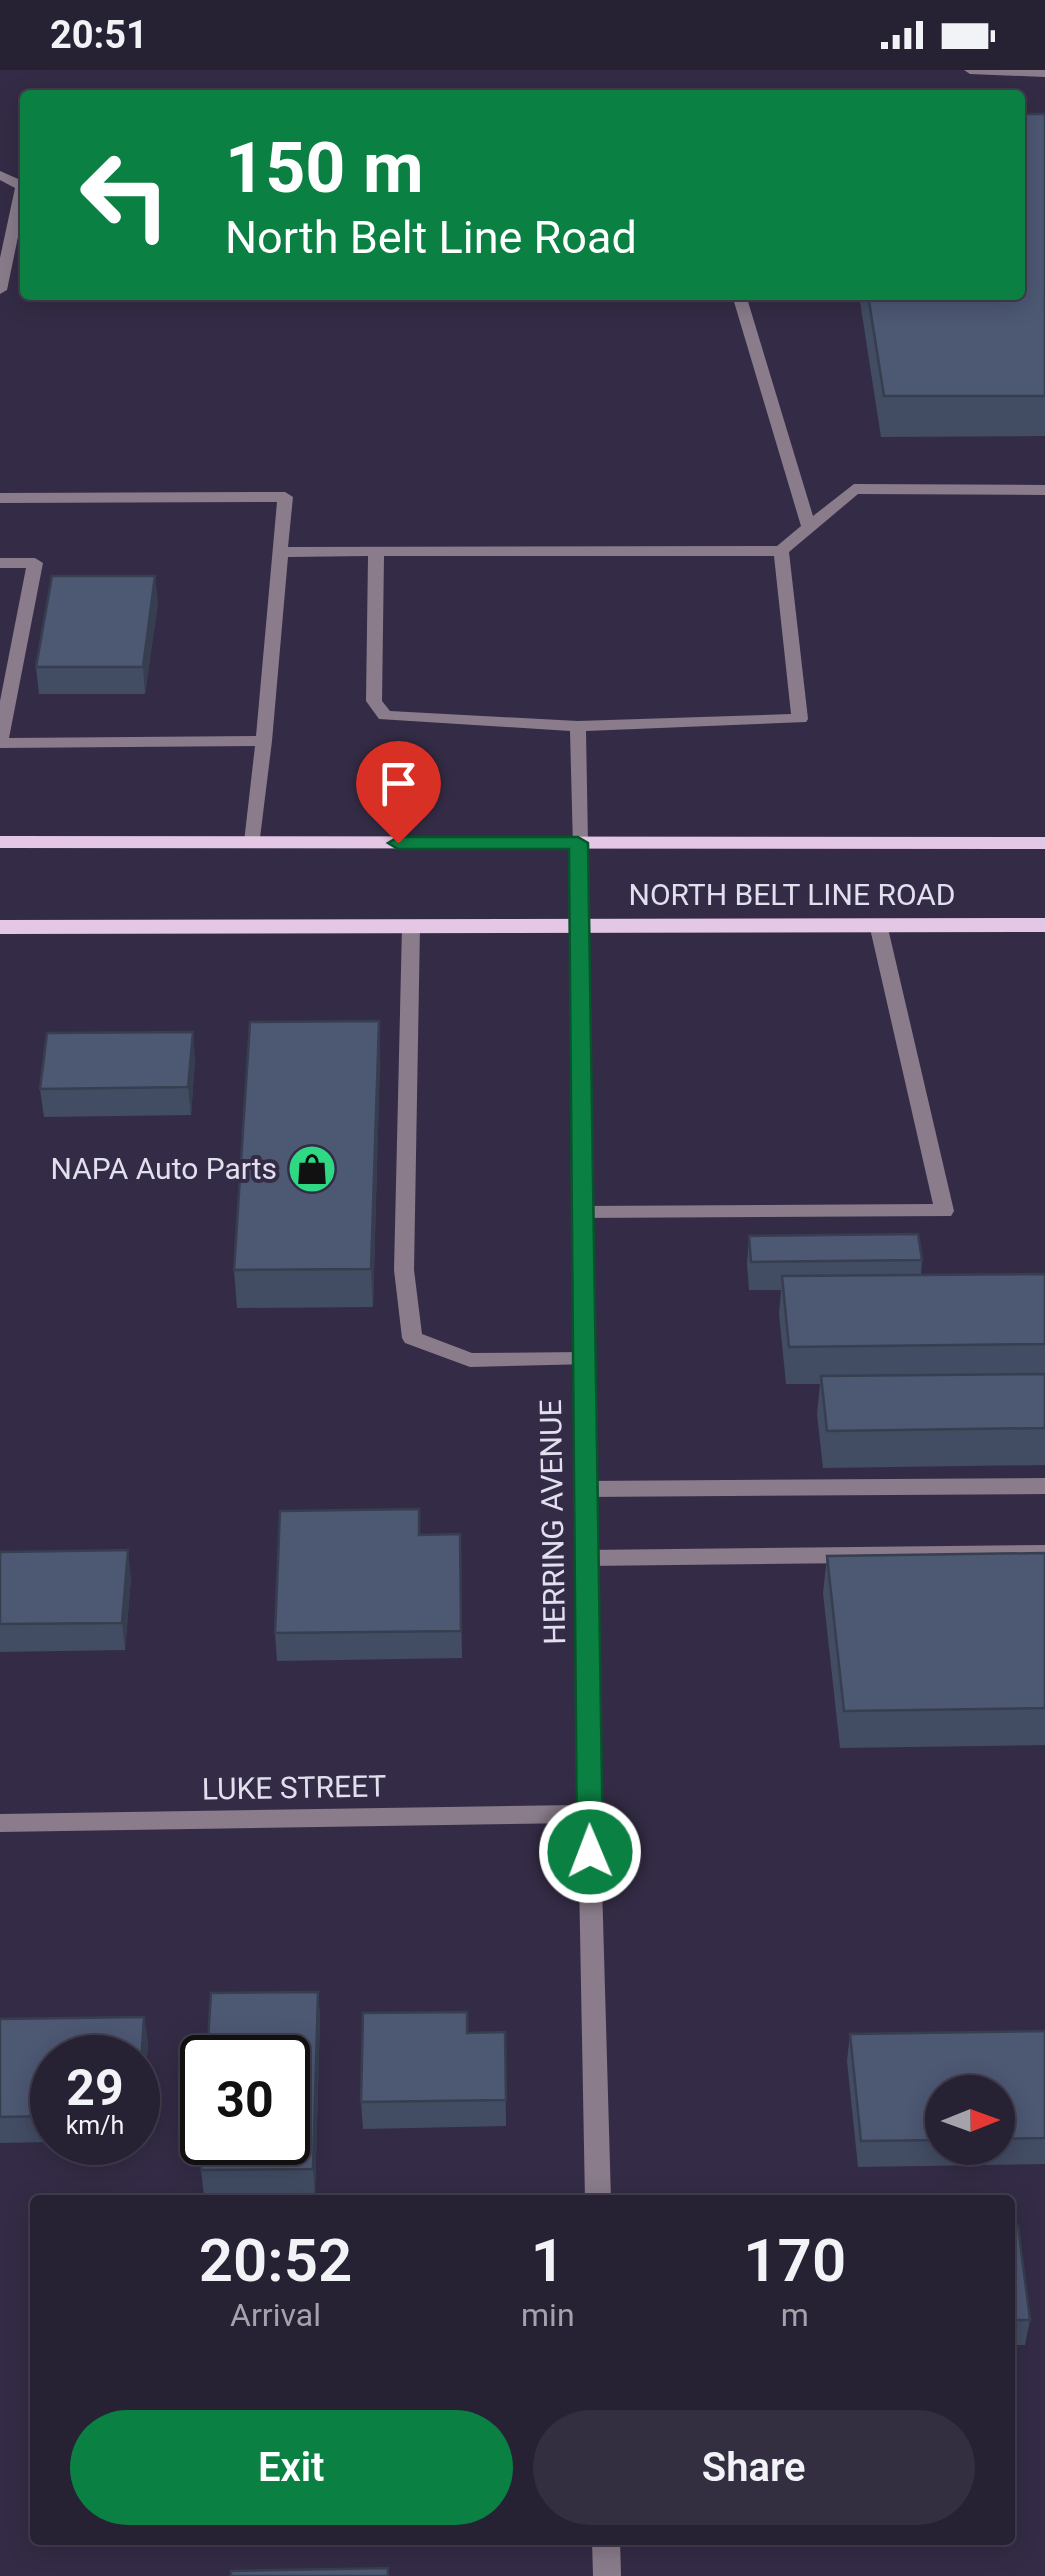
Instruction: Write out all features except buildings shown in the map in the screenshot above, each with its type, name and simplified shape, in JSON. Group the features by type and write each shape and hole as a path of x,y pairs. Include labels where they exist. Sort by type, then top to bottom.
{"main road":[{"name":"NORTH BELT LINE ROAD","path":"0,842 1045,843"},
{"name":"NORTH BELT LINE ROAD","path":"0,927 1045,925"}],"street":[{"path":"970,70 1045,73"},
{"path":"0,290 20,195"},
{"path":"741,300 809,528"},
{"path":"280,552 781,551 854,489 1045,490"},
{"path":"0,498 285,498 252,842"},
{"path":"376,552 374,700 385,716 578,726 800,720 781,551"},
{"path":"0,563 35,563 2,742 264,741"},
{"name":"HERRING AVENUE","path":"578,726 589,1814 598,2195"},
{"path":"582,1213 944,1211 878,924"},
{"path":"410,926 404,1270 412,1338 470,1360 584,1359"},
{"path":"585,1489 1045,1486"},
{"path":"586,1558 1045,1553"},
{"name":"LUKE STREET","path":"0,1822 589,1814"},
{"path":"606,2545 607,2576"}],"place":[{"name":"NAPA Auto Parts","path":"312,1169"}],"route":[{"path":"398,843 578,843 590,1852"}]}
